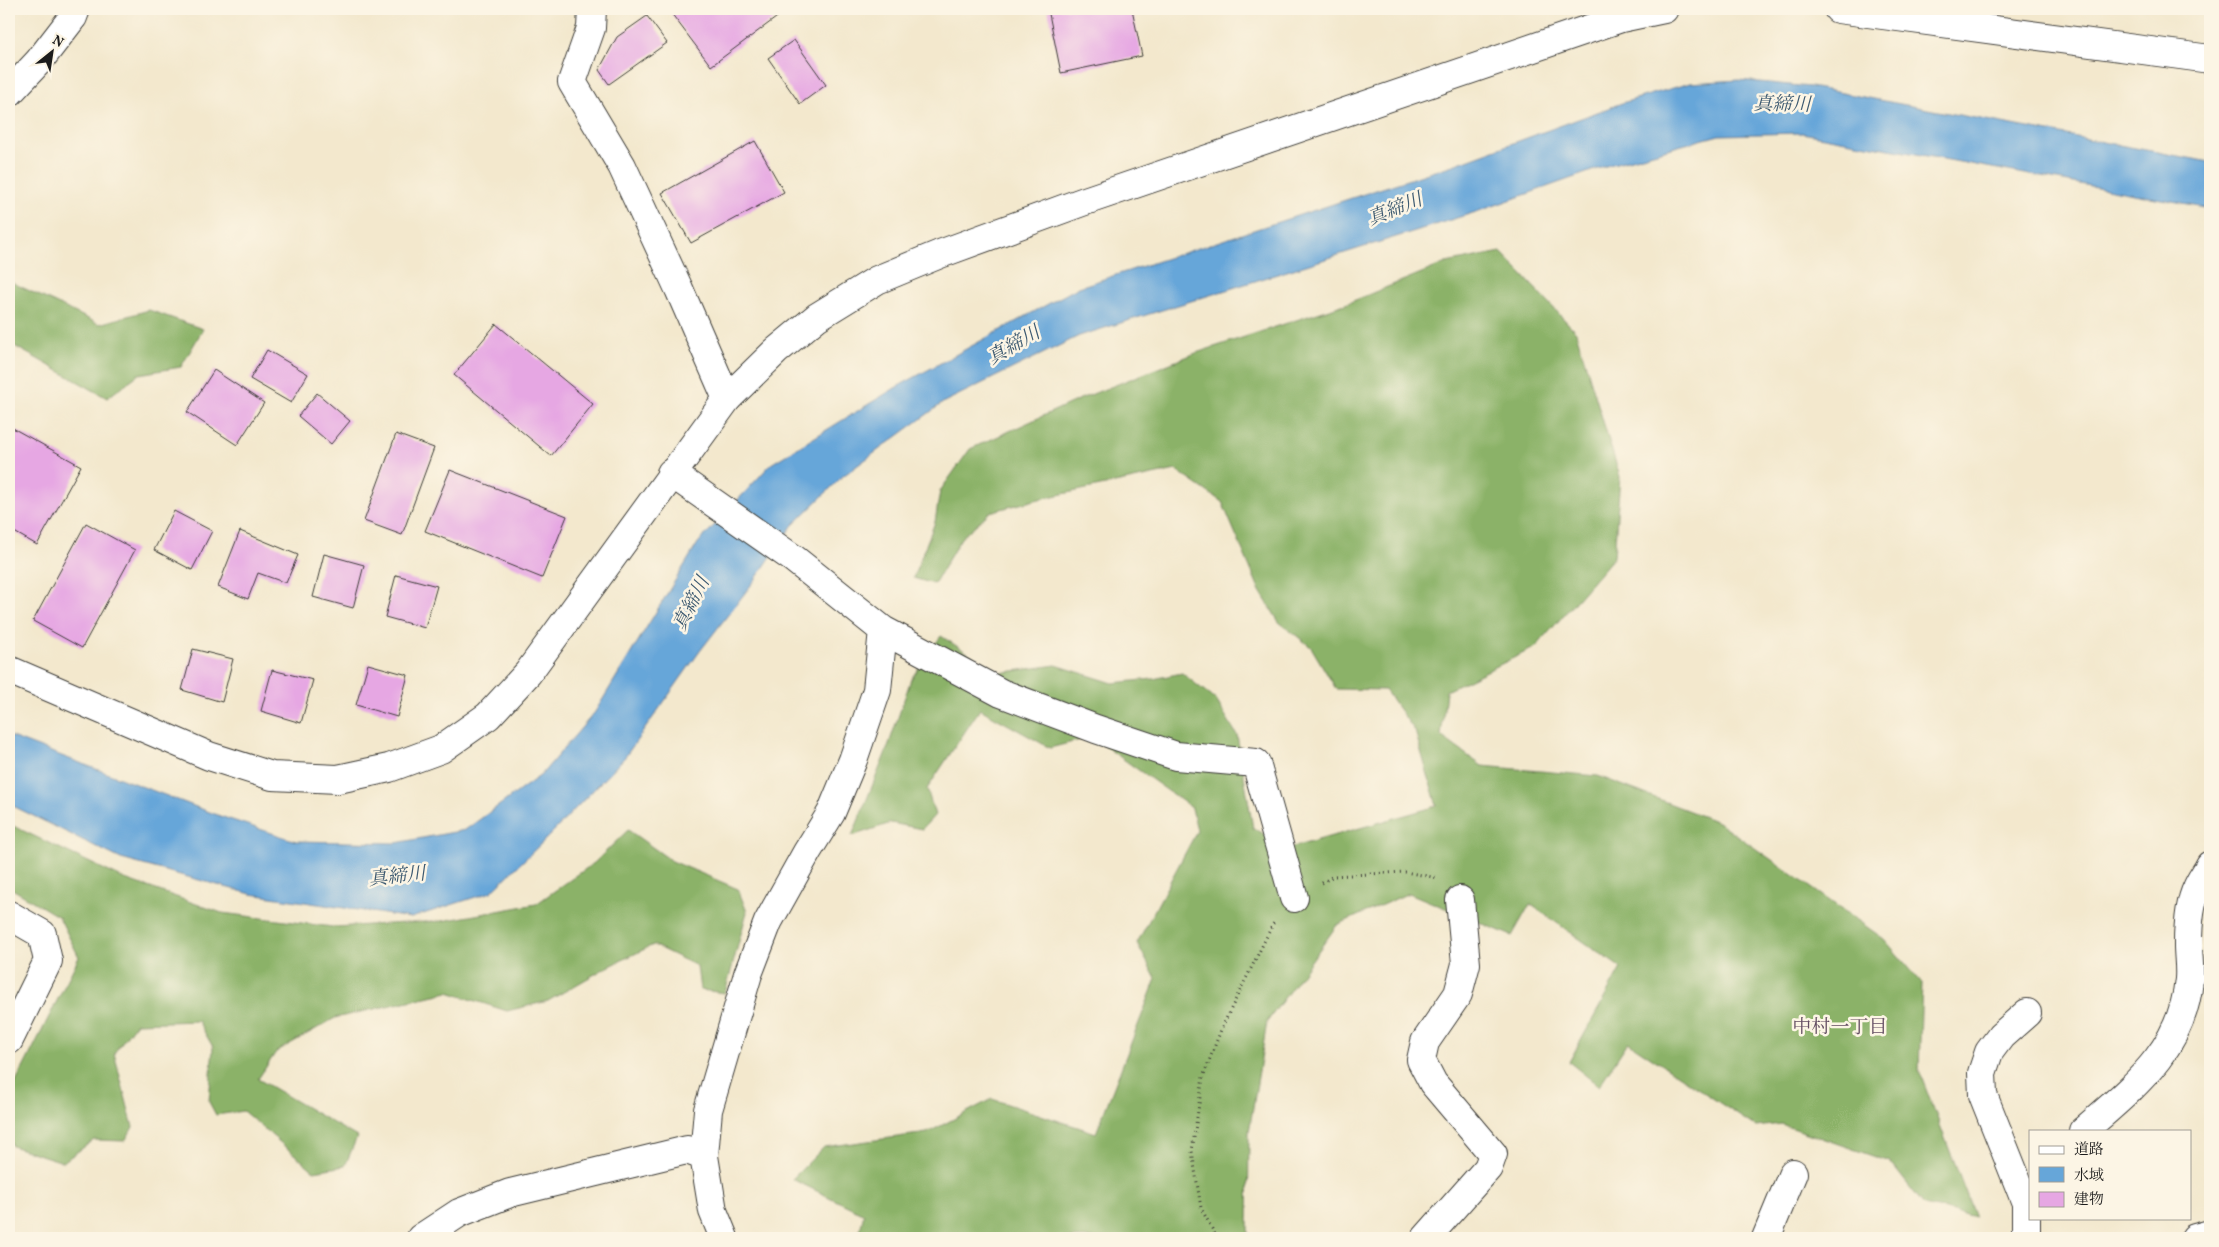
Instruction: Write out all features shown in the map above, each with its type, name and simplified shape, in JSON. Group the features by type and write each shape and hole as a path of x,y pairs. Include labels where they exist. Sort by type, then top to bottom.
{"street":[{"path":"9,93 39,61 73,17 76,9"},
{"path":"592,9 591,28 572,82 622,166 679,288 727,399"},
{"path":"9,670 210,756 272,776 338,779 389,768 441,749 488,716 528,672 682,481 727,399 776,351 817,317 877,280 940,254 1082,202 1621,18 1664,9"},
{"path":"1838,9 2210,59"},
{"path":"682,481 794,559 883,630 1000,693 1096,729 1176,756 1256,763 1294,898"},
{"path":"724,1238 713,1211 704,1156 708,1110 748,974 768,922 806,852 831,813 853,760 877,690 883,630"},
{"path":"2084,1130 2142,1080 2160,1058 2178,1027 2186,1002 2189,979 2188,945 2193,902 2196,890 2210,865"},
{"path":"1426,1238 1488,1168 1493,1154 1433,1083 1421,1060 1425,1042 1458,994 1466,964 1460,900"},
{"path":"9,915 42,934 48,961 9,1040"},
{"path":"2026,1238 2028,1199 1983,1095 1982,1073 1989,1052 2001,1036 2027,1013"},
{"path":"421,1238 459,1213 510,1194 687,1150 704,1156"},
{"path":"1766,1238 1793,1173"},
{"path":"2194,1238 2210,1234"}],"path":[{"path":"1217,1238 1201,1208 1192,1151 1203,1077 1222,1027 1278,914 1294,898 1333,876 1405,872 1445,879 1460,900"}],"green space":[{"path":"1501,252 1576,332 1620,477 1614,557 1536,647 1446,691 1441,736 1482,766 1598,776 1718,822 1884,939 1922,983 1919,1070 1975,1217 1924,1205 1890,1162 1781,1124 1756,1127 1628,1042 1599,1086 1569,1062 1621,968 1530,904 1512,936 1409,893 1337,925 1267,1022 1249,1132 1248,1238 858,1238 864,1214 792,1179 824,1147 927,1133 992,1099 1096,1133 1156,979 1137,943 1197,831 1192,808 1092,737 1050,748 980,709 927,789 935,815 922,829 891,823 852,836 888,747 911,679 941,636 999,673 1056,665 1113,683 1153,679 1182,673 1216,700 1237,735 1253,828 1290,848 1437,806 1415,731 1385,690 1336,689 1311,647 1279,622 1260,591 1222,502 1176,470 1039,499 990,512 961,538 934,584 913,578 935,522 940,491 970,449 1080,399 1196,353 1348,303 1446,263"},
{"path":"9,281 99,324 149,310 203,329 181,367 139,374 107,398 9,343"},
{"path":"9,824 122,878 222,913 333,927 442,921 536,904 594,863 628,830 672,861 738,889 747,912 725,993 700,990 697,966 653,945 602,970 548,1001 507,1011 448,992 335,1018 276,1052 258,1079 357,1137 345,1166 314,1171 243,1111 216,1115 209,1102 213,1047 198,1021 136,1023 114,1053 133,1127 125,1141 94,1140 63,1162 12,1146 9,1138 9,1096 79,957 59,917 9,887"}],"water":[{"name":"真締川","path":"1739,80 1810,87 2210,162 2210,208 1802,133 1719,135 1609,165 1476,212 1079,336 944,402 843,476 792,526 755,580 700,651 625,757 550,835 491,892 411,918 251,894 121,859 9,804 9,736 220,816 296,841 396,843 465,830 541,775 595,712 698,543 771,464 895,388 1079,287 1456,164 1622,103 1690,83"}],"building":[{"path":"668,9 788,9 711,66"},
{"path":"1048,9 1132,9 1142,56 1061,73"},
{"path":"647,16 667,43 609,84 599,70 617,37"},
{"path":"794,40 826,85 800,104 768,58"},
{"path":"755,141 784,192 691,243 662,193"},
{"path":"496,324 593,404 551,456 454,375"},
{"path":"267,350 308,374 291,403 250,379"},
{"path":"214,370 264,403 237,445 187,412"},
{"path":"317,393 350,421 331,444 298,416"},
{"path":"9,426 81,466 37,545 9,529"},
{"path":"396,434 434,448 402,535 364,521"},
{"path":"450,470 567,516 542,578 425,531"},
{"path":"174,511 212,531 192,570 154,550"},
{"path":"86,523 135,550 82,648 33,621"},
{"path":"240,531 298,555 286,583 258,573 248,599 218,587"},
{"path":"324,554 364,565 353,608 313,597"},
{"path":"396,575 437,586 425,628 385,617"},
{"path":"193,649 233,659 222,702 182,690"},
{"path":"368,664 408,675 397,717 356,705"},
{"path":"272,670 313,680 301,723 261,711"}],"district":[{"name":"中村一丁目","path":"1840,1028"}]}
